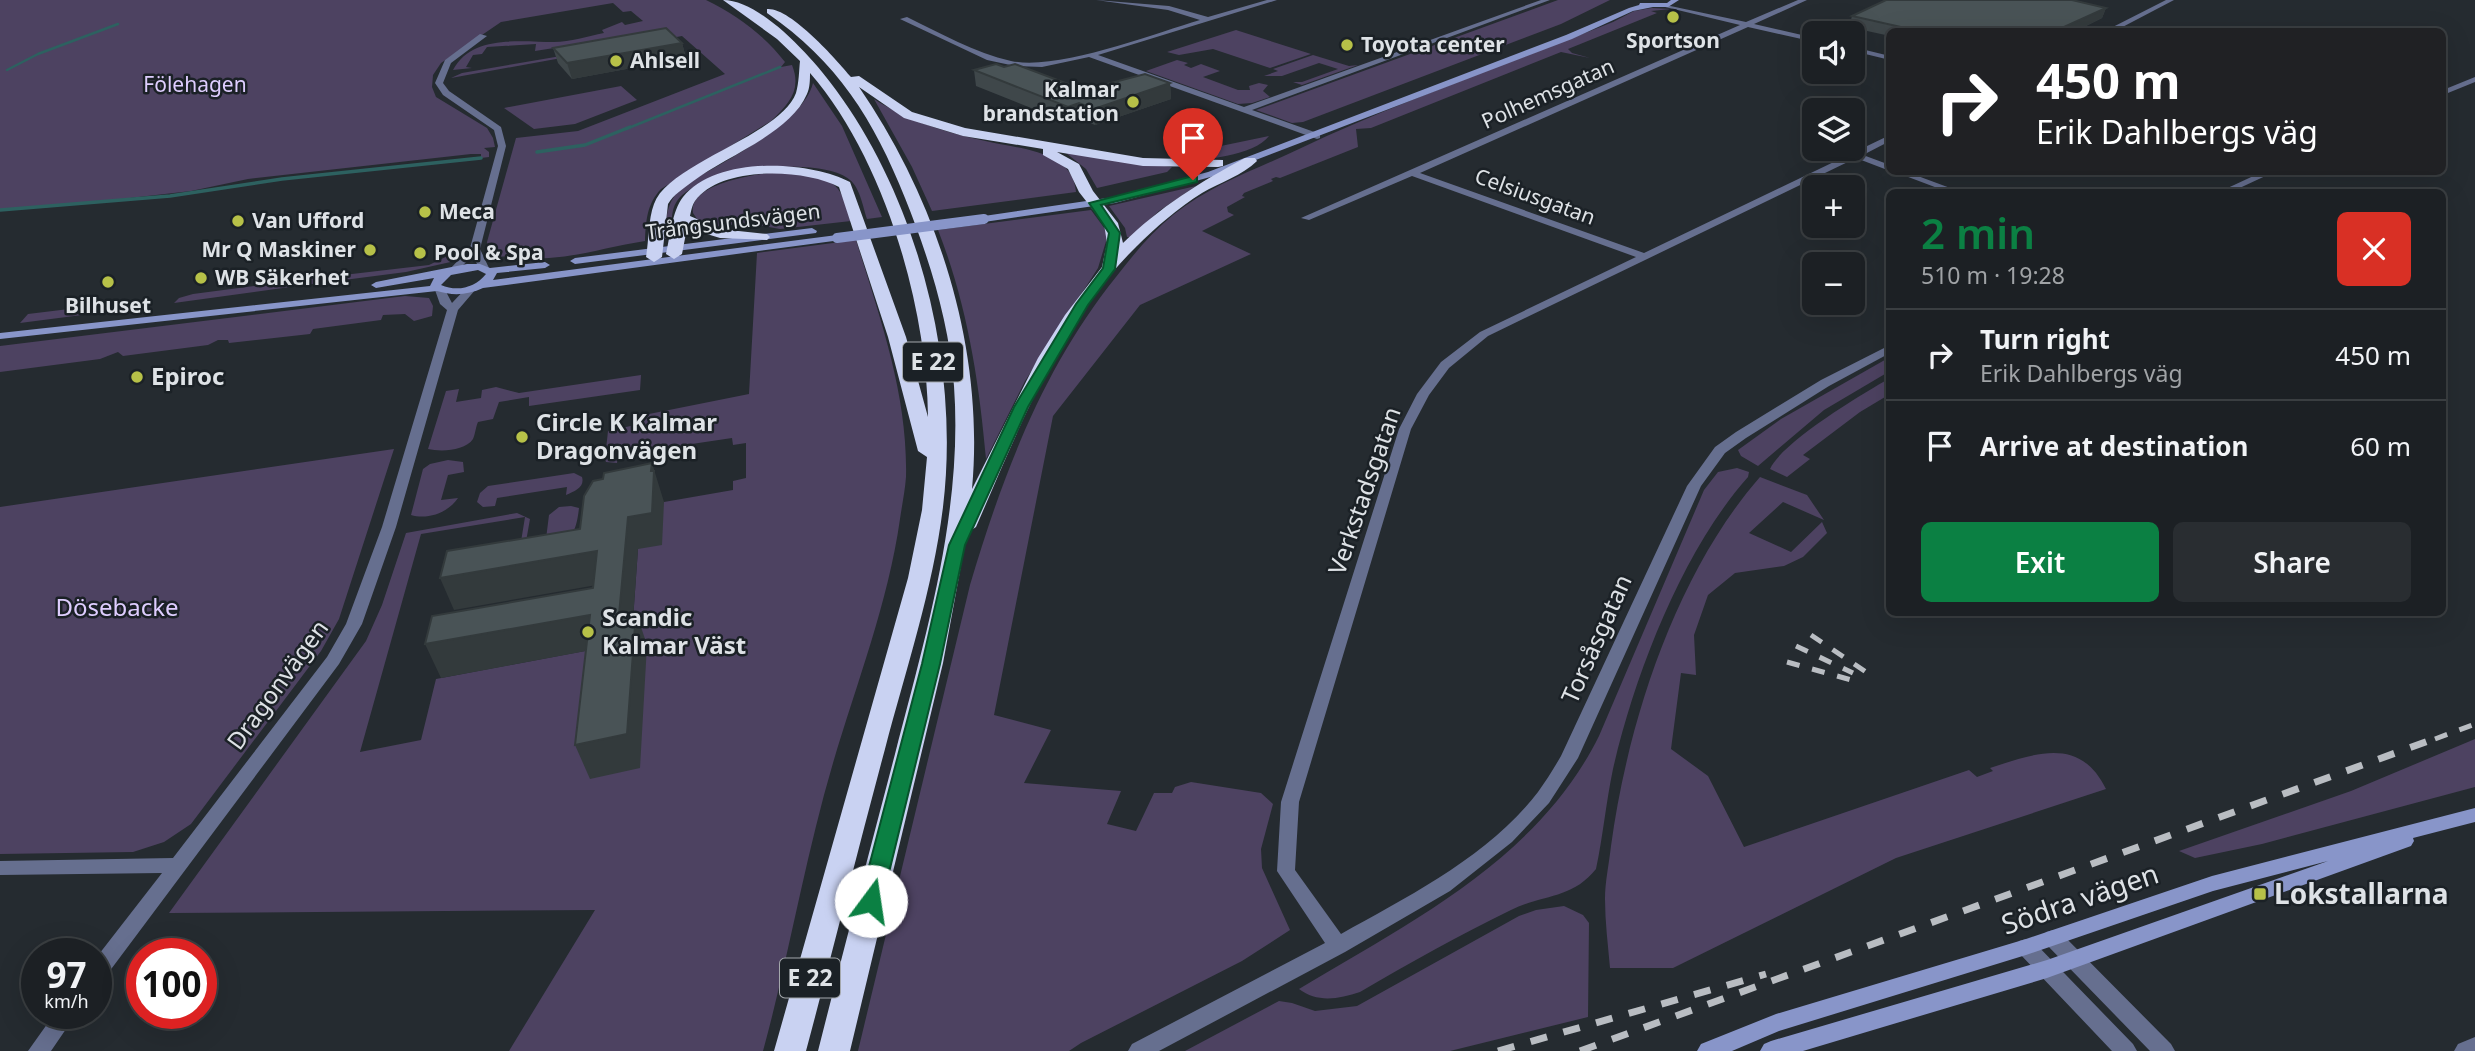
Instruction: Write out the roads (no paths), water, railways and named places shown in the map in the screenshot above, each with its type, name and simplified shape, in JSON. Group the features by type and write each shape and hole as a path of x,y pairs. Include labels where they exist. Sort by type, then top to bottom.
{"highway":[{"name":"E 22","path":"728,0 766,23 806,57 853,124 873,162 899,225 921,303 934,371 938,440 934,483 915,591 790,1051"},
{"name":"E 22","path":"760,4 801,32 841,69 862,98 895,158 922,220 952,323 963,385 964,482 957,545 931,664 834,1051"},
{"path":"654,254 661,204 666,195 697,171 760,134 789,111 802,93 806,57"},
{"path":"841,69 896,109 920,120 963,132 1143,162 1218,163"},
{"path":"1029,145 1074,167 1115,233 1109,269"},
{"path":"957,545 1021,407 1082,304 1109,269 1146,229 1169,209 1250,161"},
{"path":"674,251 684,204 695,193 722,179 748,172 801,170 825,174 845,186 915,395 934,483"},
{"path":"682,218 707,231 762,237"}],"main road":[{"path":"1631,0 1651,5"},
{"path":"983,215 1175,185 1317,136 1569,37 1628,10 1663,5 1676,0"},
{"path":"1092,199 1218,163 1565,30 1621,4"},
{"name":"Trångsundsvägen","path":"570,271 796,243 983,215"},
{"name":"Trångsundsvägen","path":"439,289 454,291 762,237 983,215"},
{"name":"Trångsundsvägen","path":"674,251 796,243"},
{"name":"Trångsundsvägen","path":"450,272 654,254"},
{"path":"476,287 490,279 487,269"},
{"path":"0,336 439,289 435,283 450,272"},
{"path":"167,317 450,272"},
{"name":"Södra vägen","path":"1708,1051 1776,1023 2026,947 2212,884 2475,815"},
{"name":"Södra vägen","path":"1772,1051 2047,969 2475,815"}],"street":[{"path":"1100,0 1169,8 1209,19"},
{"path":"904,19 1001,61 1042,65 1090,55 1274,0"},
{"path":"1523,0 1536,3"},
{"path":"1244,110 1546,0"},
{"path":"1676,0 1746,23"},
{"name":"Polhemsgatan","path":"1306,218 1414,173 1746,23 1804,0"},
{"path":"2114,28 2171,0"},
{"path":"1663,5 1802,37"},
{"path":"450,272 475,249 502,146 498,129 446,93 439,82 448,62 484,36"},
{"path":"1865,52 1886,57"},
{"path":"1090,55 1317,136"},
{"path":"2446,92 2475,79"},
{"name":"Verkstadsgatan","path":"1865,150 1886,140"},
{"path":"1865,158 1886,166"},
{"name":"Verkstadsgatan","path":"1338,946 1286,871 1290,802 1405,429 1423,394 1445,365 1484,334 1843,161"},
{"name":"Celsiusgatan","path":"1414,173 1643,256"},
{"path":"1907,175 1947,189"},
{"path":"2231,189 2262,175"},
{"path":"475,249 487,269"},
{"name":"Dragonvägen","path":"112,952 333,660 354,624 389,527 453,309 476,287"},
{"path":"439,289 446,304 453,309"},
{"name":"Torsåsgatan","path":"1139,1051 1338,946 1443,886 1506,837 1543,798 1569,758 1693,486 1720,450 1825,383 1886,350"},
{"path":"0,868 177,865"},
{"path":"2053,938 2164,1051"},
{"path":"2026,947 2126,1051"},
{"path":"39,1051 55,1029"},
{"path":"2465,1051 2475,1047"}],"waterway":[{"path":"7,70 38,54 118,24"},
{"path":"626,129 780,67"},
{"path":"537,152 585,145 630,127"},
{"path":"0,210 170,196 282,179 481,158"}],"railway":[{"path":"1811,635 1869,674"},
{"path":"1796,646 1853,673"},
{"path":"1787,662 1862,683"},
{"path":"2435,739 2475,724"},
{"path":"1580,1051 2439,737"},
{"path":"1498,1051 1766,974"}],"place":[{"name":"Sportson","path":"1673,17"},
{"name":"Toyota center","path":"1347,45"},
{"name":"Ahlsell","path":"616,61"},
{"name":"Kalmar brandstation","path":"1133,102"},
{"name":"Meca","path":"425,212"},
{"name":"Van Ufford","path":"238,221"},
{"name":"Mr Q Maskiner","path":"370,250"},
{"name":"Pool & Spa","path":"420,253"},
{"name":"WB Säkerhet","path":"201,278"},
{"name":"Bilhuset","path":"108,282"},
{"name":"Epiroc","path":"137,377"},
{"name":"Circle K Kalmar Dragonvägen","path":"522,437"},
{"name":"Scandic Kalmar Väst","path":"588,632"},
{"name":"Lokstallarna","path":"2260,894"}],"park label":[{"name":"Fölehagen","path":"195,85"},
{"name":"Dösebacke","path":"117,608"}]}
